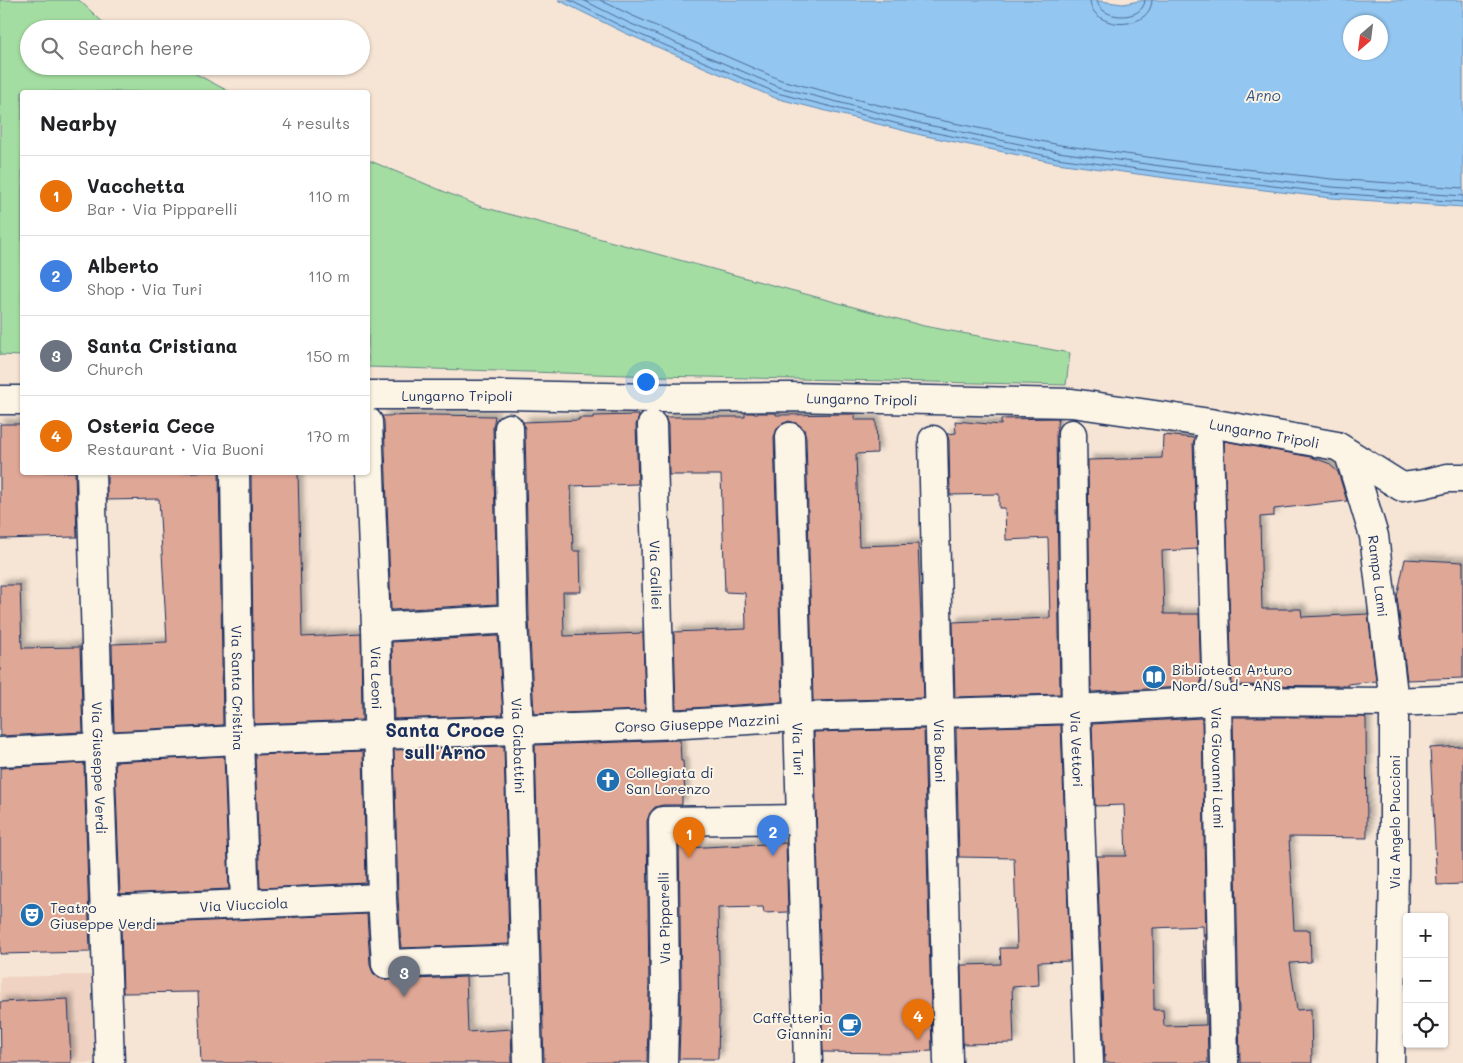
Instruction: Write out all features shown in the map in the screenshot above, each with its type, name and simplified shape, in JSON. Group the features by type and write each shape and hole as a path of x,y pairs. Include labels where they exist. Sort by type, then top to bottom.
{"street":[{"name":"Lungarno Tripoli","path":"370,395 652,398 789,397 1072,403 1273,434 1337,446 1402,487 1447,478 1463,478"},
{"path":"0,400 20,400"},
{"name":"Via Galilei","path":"652,425 661,724"},
{"name":"Via Ciabattini","path":"509,428 513,619 519,729 528,1063"},
{"name":"Via Vettori","path":"1072,434 1076,709 1089,1063"},
{"name":"Via Turi","path":"790,437 808,1063"},
{"name":"Via Buoni","path":"933,440 948,1062"},
{"name":"Via Giovanni Lami","path":"1209,443 1217,702 1224,1063"},
{"name":"Rampa Lami","path":"1349,454 1374,536 1394,702"},
{"name":"Via Leoni","path":"370,473 376,627 382,898 386,964 524,959"},
{"name":"Via Giuseppe Verdi","path":"91,475 98,746 110,1063"},
{"name":"Via Santa Cristina","path":"235,475 239,740 246,903"},
{"path":"376,627 513,619"},
{"name":"Corso Giuseppe Mazzini","path":"0,752 98,746 797,717 1076,709 1217,702 1394,702 1463,699"},
{"name":"Via Angelo Puccioni","path":"1390,1063 1394,872 1394,702"},
{"name":"Via Pipparelli","path":"663,1063 665,990 662,821 801,819"},
{"name":"Via Viucciola","path":"105,910 382,898"}],"shaded area":[{"path":"91,975 94,1063 0,1063 0,977"}],"green space":[{"path":"0,0 79,0 100,20 20,20 20,75 198,75 226,90 20,90 20,356 0,355"},
{"path":"370,161 479,206 924,326 1070,353 1066,385 370,367"}],"water":[{"name":"Arno","path":"558,0 1092,0 1123,4 1145,0 1463,0 1463,207 1331,198 1057,163 921,135 775,98 625,33"}],"building":[{"path":"745,413 776,413 776,415 855,414 855,420 876,420 877,453 856,454 859,546 918,544 924,698 813,701 806,437 804,429 798,424 789,421 777,429 774,437 782,702 676,709 674,632 746,629 745,593 725,592 721,475 669,475 668,425 665,417 745,417"},
{"path":"638,415 636,425 638,484 571,486 573,551 580,551 581,592 563,592 564,636 643,633 645,710 534,714 529,618 525,428 523,422 579,420 579,418 593,418 593,416"},
{"path":"382,416 495,416 493,428 497,604 391,610 384,421"},
{"path":"1058,418 1056,434 1060,694 955,697 953,622 1050,618 1048,538 1006,540 1005,508 999,508 999,494 950,495 949,440 947,434 956,433 955,421 1001,425 1001,419"},
{"path":"0,424 20,424 20,475 75,475 77,537 0,539"},
{"path":"1163,435 1195,438 1193,443 1197,549 1162,551 1164,614 1199,614 1201,686 1091,692 1088,460 1162,458"},
{"path":"1224,441 1311,457 1328,463 1338,472 1347,501 1274,509 1274,516 1260,517 1262,609 1301,609 1302,617 1368,614 1376,681 1348,684 1349,686 1232,685"},
{"path":"107,475 219,475 223,725 114,731 112,644 167,642 159,499 107,500"},
{"path":"251,475 298,475 302,637 361,634 362,720 254,724"},
{"path":"1405,559 1463,562 1463,678 1407,680 1397,597"},
{"path":"0,585 20,585 22,648 80,647 83,732 0,736"},
{"path":"498,636 503,715 394,719 392,642"},
{"path":"1233,717 1365,717 1366,719 1367,838 1289,837 1294,930 1310,930 1311,962 1290,963 1297,1010 1311,1009 1312,1063 1240,1063"},
{"path":"1202,718 1208,1063 1105,1063 1097,856 1126,856 1124,805 1095,806 1092,724","holes":["1203,926 1206,1025 1164,1026 1163,1010 1154,1010 1153,928"]},
{"path":"1061,725 1070,961 1038,962 1039,985 1012,987 1014,1043 963,1044 961,965 1001,964 1000,948 1017,948 1014,858 959,857 956,728"},
{"path":"924,729 932,1051 895,1053 823,1052 814,732"},
{"path":"680,740 685,794 682,794 682,805 655,807 647,821 649,990 647,1062 544,1063 535,745"},
{"path":"504,746 509,944 401,948 394,750"},
{"path":"1463,746 1463,884 1437,885 1430,748"},
{"path":"363,751 366,883 260,888 255,755"},
{"path":"224,756 229,889 120,894 115,762"},
{"path":"84,763 90,952 0,954 0,768"},
{"path":"679,836 683,836 684,848 786,843 788,912 764,913 763,907 718,908 720,1016 718,1059 679,1059 681,990"},
{"path":"367,914 370,965 373,973 379,978 387,980 466,977 468,1032 511,1029 512,1063 201,1063 198,992 123,993 121,925"},
{"path":"68,999 71,1063 1,1063 0,1002"}],"place":[{"name":"Biblioteca Arturo Nord/Sud - ANS","path":"1154,677"},
{"name":"Collegiata di San Lorenzo","path":"608,780"},
{"name":"Alberto","path":"773,856"},
{"name":"Vacchetta","path":"689,858"},
{"name":"Teatro Giuseppe Verdi","path":"32,915"},
{"name":"Santa Cristiana","path":"404,997"},
{"name":"Caffetteria Giannini","path":"850,1025"},
{"name":"Osteria Cece","path":"918,1040"}],"district":[{"name":"Santa Croce sull'Arno","path":"445,740"}]}
